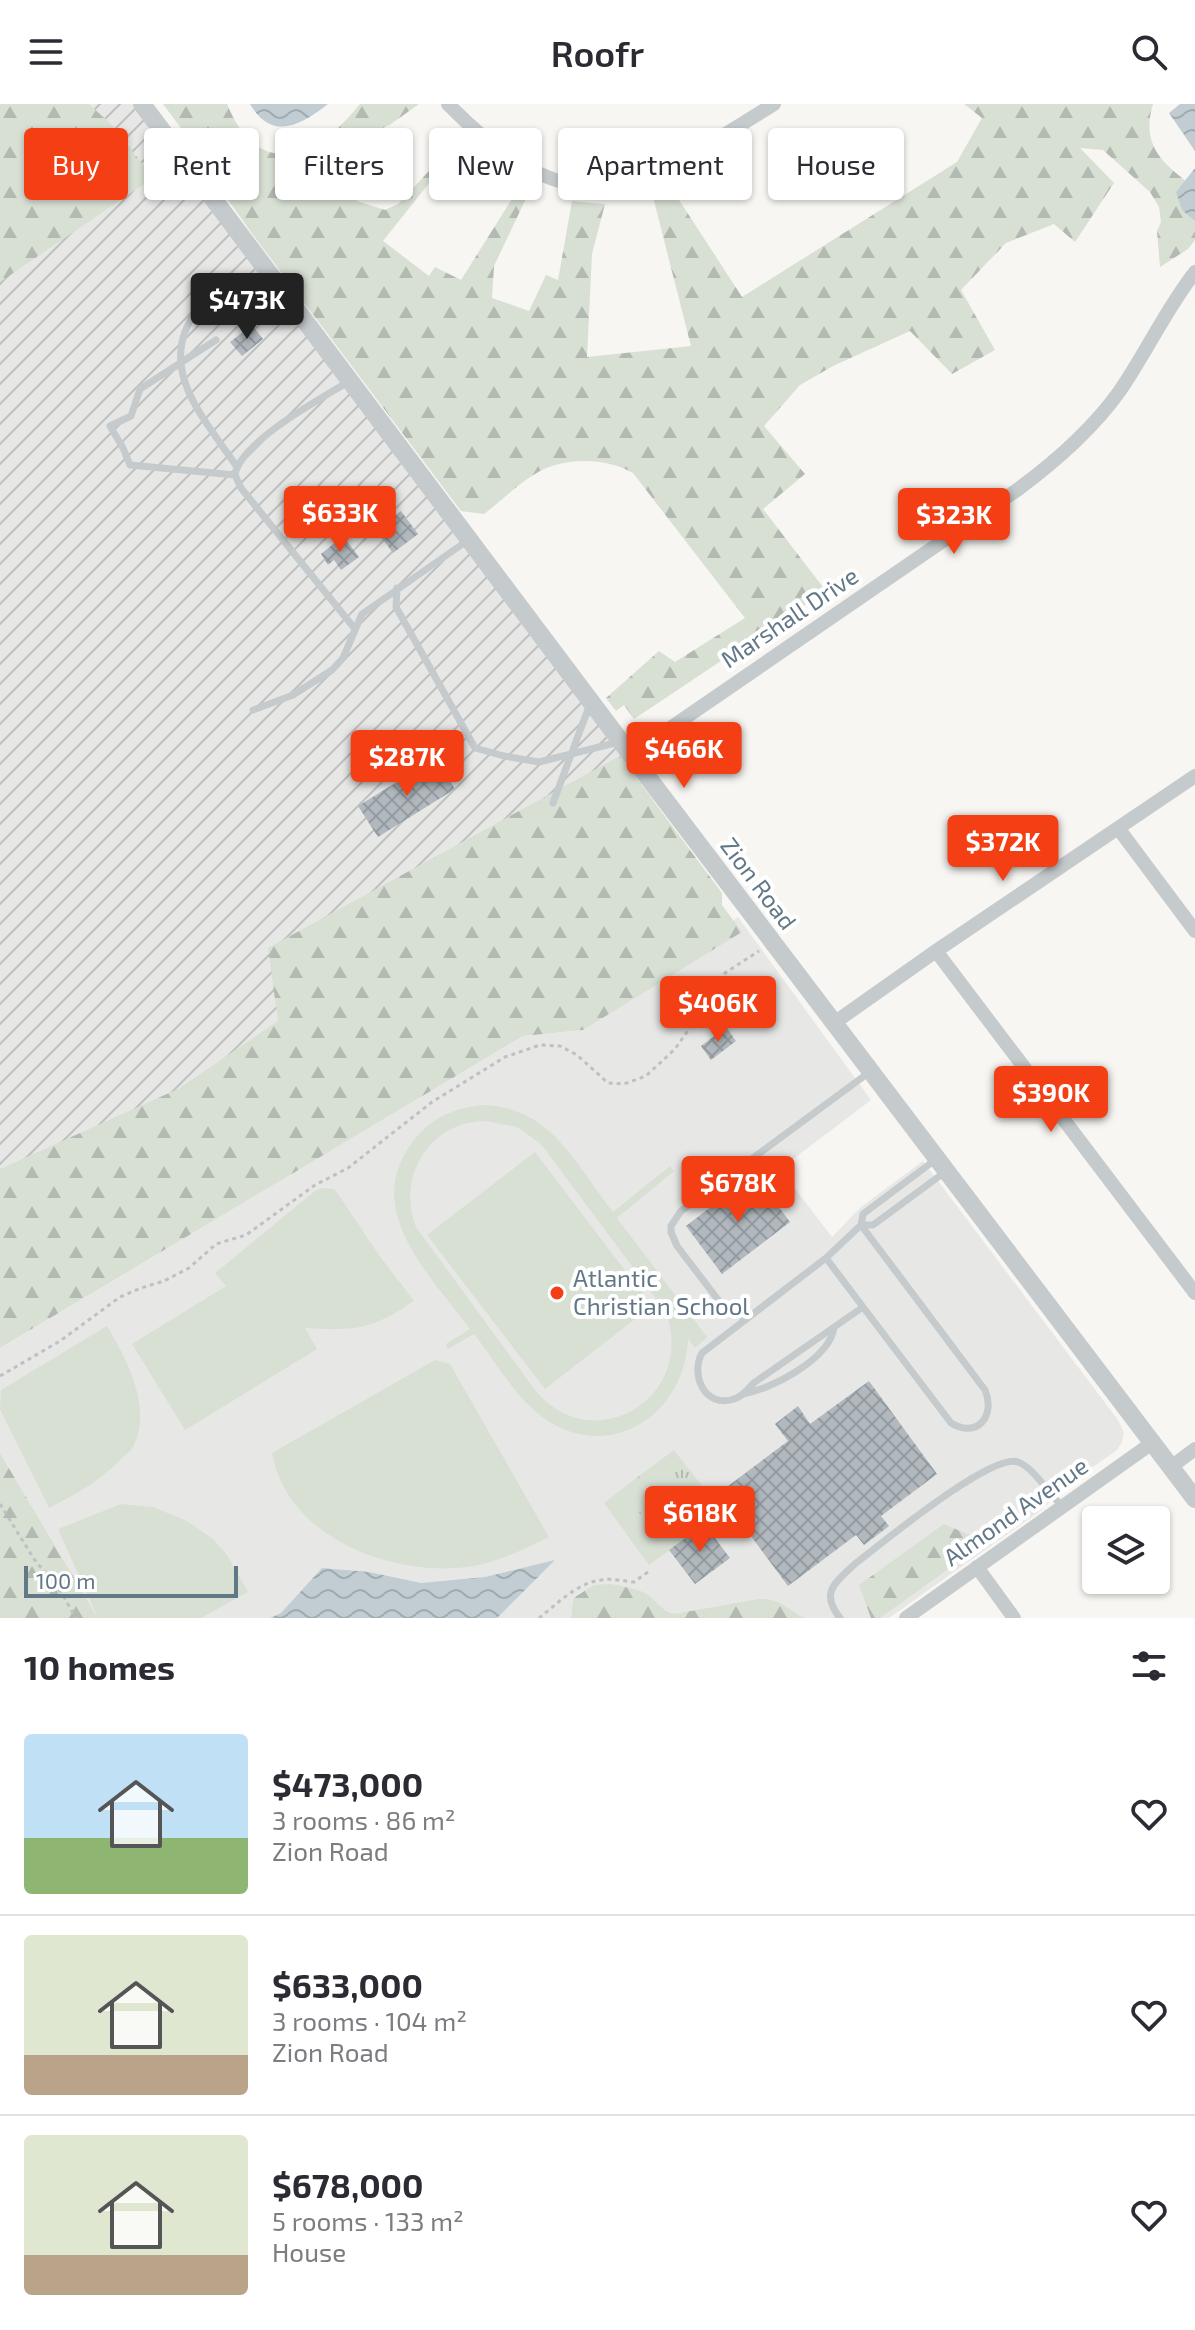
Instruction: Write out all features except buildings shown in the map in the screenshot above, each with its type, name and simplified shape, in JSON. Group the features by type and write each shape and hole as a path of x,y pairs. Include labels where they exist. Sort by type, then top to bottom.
{"street":[{"name":"Zion Road","path":"142,104 1152,1443 1193,1492"},
{"path":"448,104 481,136 524,166 557,182 593,187 615,187 649,178 674,166 774,104"},
{"name":"Marshall Drive","path":"626,748 1017,490 1067,450 1120,390 1195,272"},
{"path":"834,1023 1195,776"},
{"path":"1118,828 1195,931"},
{"path":"936,951 1195,1293"},
{"name":"Almond Avenue","path":"906,1618 1152,1443"},
{"path":"1171,1467 1195,1449"},
{"path":"977,1567 1014,1618"}],"lane":[{"path":"269,274 251,289 225,287 205,300 188,323 180,351 180,364 192,399 236,471 241,488 355,629"},
{"path":"216,340 140,389 131,416 110,426 130,465 236,471"},
{"path":"236,471 248,451 263,438 350,381"},
{"path":"253,710 293,695 332,670 343,658 362,614 469,540"},
{"path":"397,588 396,607 475,748 539,762 626,748"},
{"path":"553,803 591,702"},
{"path":"746,1319 727,1310 713,1293 673,1239 672,1222 681,1211 871,1071"},
{"path":"861,1225 873,1225 941,1164"},
{"path":"863,1307 735,1399 710,1395 698,1379 697,1367 704,1351 826,1258 861,1225 863,1214 941,1164"},
{"path":"826,1258 951,1423 970,1428 982,1422 989,1406 985,1390 861,1225"},
{"path":"743,1394 762,1390 792,1374 827,1346 834,1328"},
{"path":"840,1618 829,1600 831,1589 841,1577 964,1483 999,1463 1012,1461 1022,1464 1063,1507"}],"path":[{"path":"0,1376 60,1341 120,1297 189,1268 216,1244 246,1235 315,1185 348,1168 432,1102 505,1057 540,1045 560,1046 577,1055 608,1083 624,1084 646,1076 675,1049 725,973 759,951"},
{"path":"0,1504 76,1618"},
{"path":"539,1618 565,1597 591,1583 604,1579 634,1582 648,1572"}],"shaded area":[{"path":"0,104 140,104 158,128 144,128 144,200 211,200 653,800 0,1258"},
{"name":"Atlantic Christian School","path":"738,917 871,1100 780,1169 832,1237 861,1207 923,1161 1118,1420 1124,1433 1117,1450 1076,1479 1040,1511 889,1618 646,1618 582,1591 573,1598 571,1618 98,1618 0,1453 0,1348 523,1036 583,1030"}],"green space":[{"path":"0,104 89,104 115,128 24,128 24,200 121,200 0,282"},
{"path":"163,104 227,104 239,128 181,128"},
{"path":"360,104 419,104 383,128 337,128"},
{"path":"964,104 1153,104 1150,119 1152,143 1165,162 1195,188 1195,240 1188,249 1160,267 1159,207 1150,192 1103,150 1080,148 1114,183 1075,242 1054,224 1006,243 961,290 995,350 952,374 910,331 833,366 800,385 764,426 805,474 763,509 826,591 634,719 624,705 616,711 606,698 659,651 675,662 745,618 633,473 600,462 563,463 533,475 484,514 461,511 228,200 259,200 259,147 275,153 275,200 357,200 385,210 402,200 413,200 413,188 429,171 429,183 383,241 429,276 435,267 461,280 511,200 525,200 494,266 492,298 529,311 546,275 558,280 572,201 605,204 592,254 587,357 691,346 654,200 679,200 742,297 896,200 904,200 904,195 957,162 982,118"},
{"path":"128,145 144,166 144,184 128,195"},
{"path":"620,756 722,893 722,905 742,932 583,1030 523,1036 0,1348 0,1169 178,1089 278,1021 268,948"},
{"path":"474,1106 507,1108 545,1127 574,1158 613,1212 670,1166 674,1171 617,1218 707,1337 695,1348 688,1339 684,1366 674,1389 659,1409 640,1424 618,1433 595,1436 570,1432 545,1419 525,1402 474,1334 448,1349 446,1344 470,1329 420,1264 397,1216 394,1191 399,1166 421,1132 445,1115","holes":["486,1121 517,1127 541,1144 666,1312 672,1343 667,1371 653,1393 634,1410 610,1419 584,1420 558,1410 535,1390 416,1227 411,1208 411,1189 422,1155 434,1141 466,1124"]},
{"path":"535,1152 652,1306 545,1389 427,1235"},
{"path":"322,1188 334,1189 414,1301 386,1318 362,1326 305,1328 317,1349 185,1430 132,1344 226,1286 215,1273"},
{"path":"107,1326 135,1385 139,1401 138,1432 132,1449 104,1475 49,1508 0,1409 1,1390"},
{"path":"435,1360 450,1364 549,1537 503,1558 474,1566 412,1566 380,1559 349,1547 322,1530 299,1509 282,1483 272,1453"},
{"path":"674,1450 720,1509 699,1524 701,1527 671,1549 666,1549 622,1489"},
{"path":"0,1453 98,1618 0,1618"},
{"path":"622,1489 666,1548 669,1546 671,1549 649,1565 604,1503"},
{"path":"121,1504 153,1507 187,1521 213,1539 227,1555 248,1592 201,1618 98,1618 58,1529"},
{"path":"944,1524 986,1542 880,1618 871,1618 859,1585"},
{"path":"611,1584 643,1592 674,1614 767,1599 805,1618 571,1618 573,1598 594,1585"}],"water":[{"path":"250,104 328,104 297,123 277,126 259,116"},
{"path":"1180,104 1195,104 1195,151 1169,113"},
{"path":"1195,168 1195,221 1182,210 1176,192"},
{"path":"555,1560 497,1618 270,1618 281,1613 322,1568 369,1572 421,1583 485,1577"}],"place":[{"name":"Atlantic Christian School","path":"557,1293"}]}
